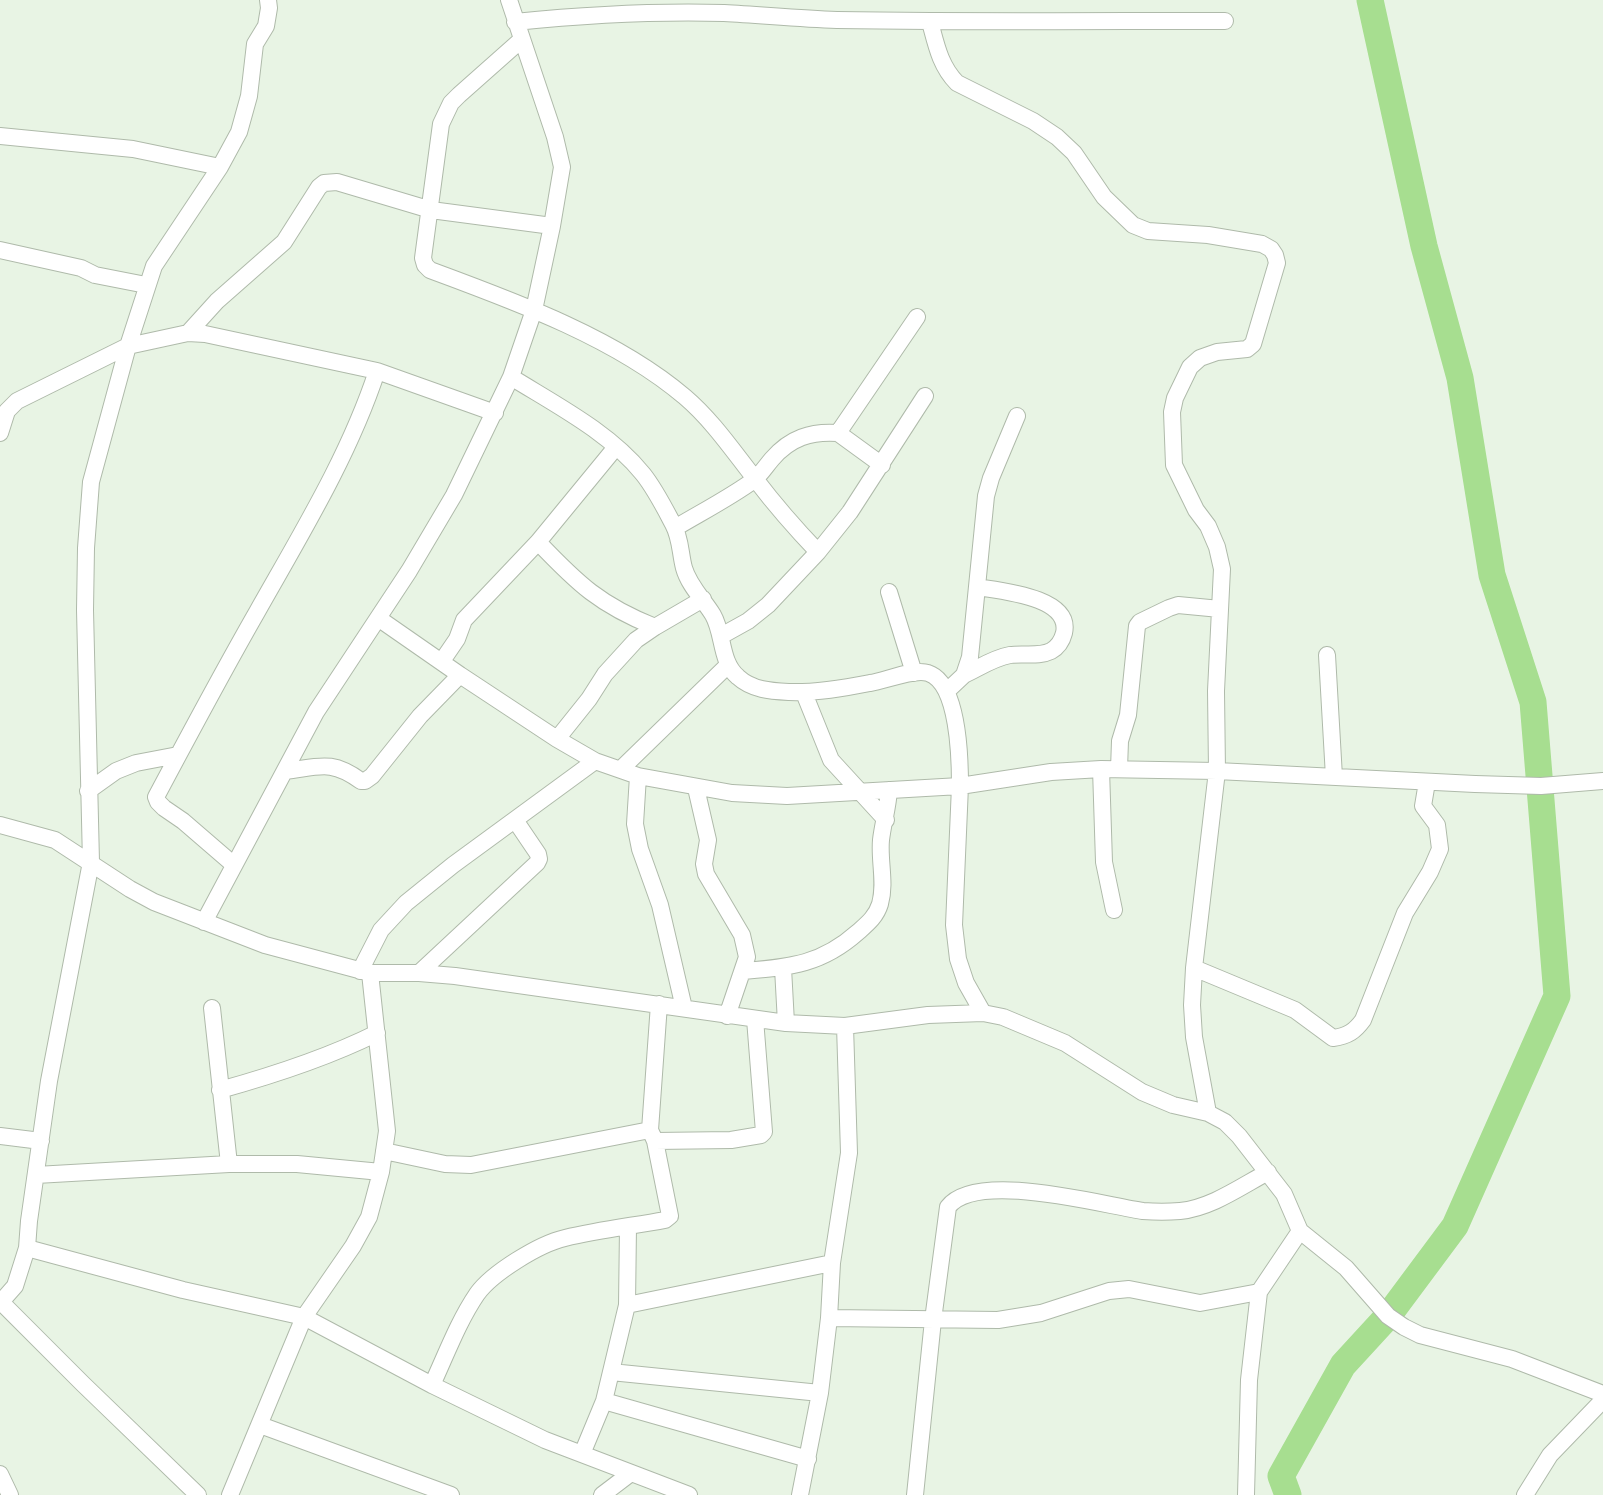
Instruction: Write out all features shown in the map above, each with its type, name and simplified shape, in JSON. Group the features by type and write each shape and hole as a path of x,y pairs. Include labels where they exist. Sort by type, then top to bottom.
{"street":[{"path":"198,1495 1,1302 15,1286 27,1248 50,1081 91,862 86,579 91,482 146,285 161,254 220,167 239,132 249,96 255,44 266,26 268,0"},
{"path":"204,922 316,712 409,572 454,495 511,377 534,310 562,167 555,137 508,0"},
{"path":"515,22 588,16 723,13 830,20 930,22 1225,21"},
{"path":"930,22 940,58 947,73 957,83 1034,122 1057,137 1074,153 1104,197 1133,225 1148,231 1208,235 1262,244 1271,249 1275,255 1277,263 1252,344 1247,349 1217,352 1200,358 1190,367 1174,398 1172,412 1174,465 1196,510 1208,526 1217,547 1222,568 1215,691 1217,771 1194,968 1192,1005 1194,1037 1208,1113"},
{"path":"521,40 451,103 441,124 423,258 425,265 430,270 534,310 596,340 657,375 686,398 717,429 755,479 818,552"},
{"path":"0,136 133,149 220,167"},
{"path":"188,333 218,301 284,242 319,187 324,183 337,182 431,210 552,226"},
{"path":"0,250 81,268 95,275 146,285"},
{"path":"837,433 917,317"},
{"path":"0,433 7,411 16,400 128,345 188,333 233,339 377,370 495,413"},
{"path":"234,865 158,802 156,797 335,470 357,425 377,370"},
{"path":"511,377 579,419 616,447 642,473 675,528 680,540 685,569 714,617 728,665 737,677 747,684 766,691 804,693 871,683 914,673 928,673 940,681 947,691 958,738 960,786 954,925 958,959 966,983 983,1013"},
{"path":"721,636 748,621 768,605 818,552 850,512 925,396"},
{"path":"964,675 971,645 986,496 1017,416"},
{"path":"675,528 755,479 780,450 794,440 809,434 837,433 882,465"},
{"path":"441,661 457,639 465,620 538,542 616,447"},
{"path":"538,542 594,596 628,616 655,627"},
{"path":"947,691 964,675 997,658 1049,652 1063,640 1065,627 1061,613 1053,607 1021,595 976,587"},
{"path":"890,592 914,673"},
{"path":"557,739 617,659 636,640 703,599"},
{"path":"1119,769 1120,741 1128,715 1137,626 1140,622 1178,606 1221,609"},
{"path":"378,618 557,739 595,761 638,776 732,793 787,796 960,786 1052,772 1101,769 1217,771 1541,786 1603,781"},
{"path":"1327,655 1334,777"},
{"path":"621,769 728,665"},
{"path":"285,771 337,766 361,781 365,781 420,716 460,675"},
{"path":"804,693 831,760 886,820"},
{"path":"88,791 116,771 136,763 178,756"},
{"path":"230,1495 304,1317 353,1246 369,1217 381,1172 387,1131 377,1034 365,972 381,930 406,903 453,865 595,761"},
{"path":"1101,769 1104,862 1114,910"},
{"path":"638,776 635,825 640,849 660,905 684,1008"},
{"path":"1194,968 1294,1010 1334,1038 1355,1031 1372,1000 1390,947 1405,913 1430,872 1440,849 1437,825 1423,806 1427,782"},
{"path":"696,788 708,840 704,864 706,874 742,935 747,957 727,1016"},
{"path":"743,971 783,968 831,954 874,918 883,891 881,841 889,790"},
{"path":"419,973 537,863 538,854 515,820"},
{"path":"0,825 55,840 154,902 265,945 365,972 419,973 786,1023 845,1026 928,1015 983,1013 1003,1017 1065,1043 1143,1092 1173,1105 1208,1113 1225,1122 1284,1194 1300,1231 1346,1268 1388,1316 1404,1327 1420,1335 1512,1359 1603,1394"},
{"path":"783,968 786,1023"},
{"path":"432,1385 464,1315 492,1277 531,1253 563,1238 665,1220 670,1216 652,1136 658,1004"},
{"path":"212,1008 229,1164"},
{"path":"384,1151 445,1164 471,1165 652,1136 731,1140 761,1135 764,1132 755,1019"},
{"path":"800,1495 820,1393 829,1318 832,1263 849,1153 845,1026"},
{"path":"220,1090 280,1073 377,1034"},
{"path":"0,1136 41,1141"},
{"path":"36,1175 229,1164 297,1164 381,1172"},
{"path":"915,1495 933,1320 948,1208 952,1202 961,1196 981,1191 1004,1189 1092,1201 1144,1211 1182,1211 1206,1205 1268,1172"},
{"path":"582,1454 604,1401 627,1305 628,1227"},
{"path":"1246,1495 1249,1380 1259,1292 1300,1231"},
{"path":"27,1248 183,1290 304,1317 432,1385 545,1440 690,1495"},
{"path":"627,1305 832,1263"},
{"path":"829,1318 1009,1319 1041,1313 1109,1291 1129,1289 1200,1303 1259,1292"},
{"path":"611,1372 820,1393"},
{"path":"1525,1495 1550,1455 1603,1400"},
{"path":"604,1401 808,1459"},
{"path":"260,1425 451,1495"},
{"path":"602,1495 631,1473"},
{"path":"0,1474 10,1495"}],"waterway":[{"path":"1288,1495 1281,1476 1343,1365 1388,1316 1455,1226 1557,996 1533,702 1492,575 1460,378 1424,246 1370,0"}]}
